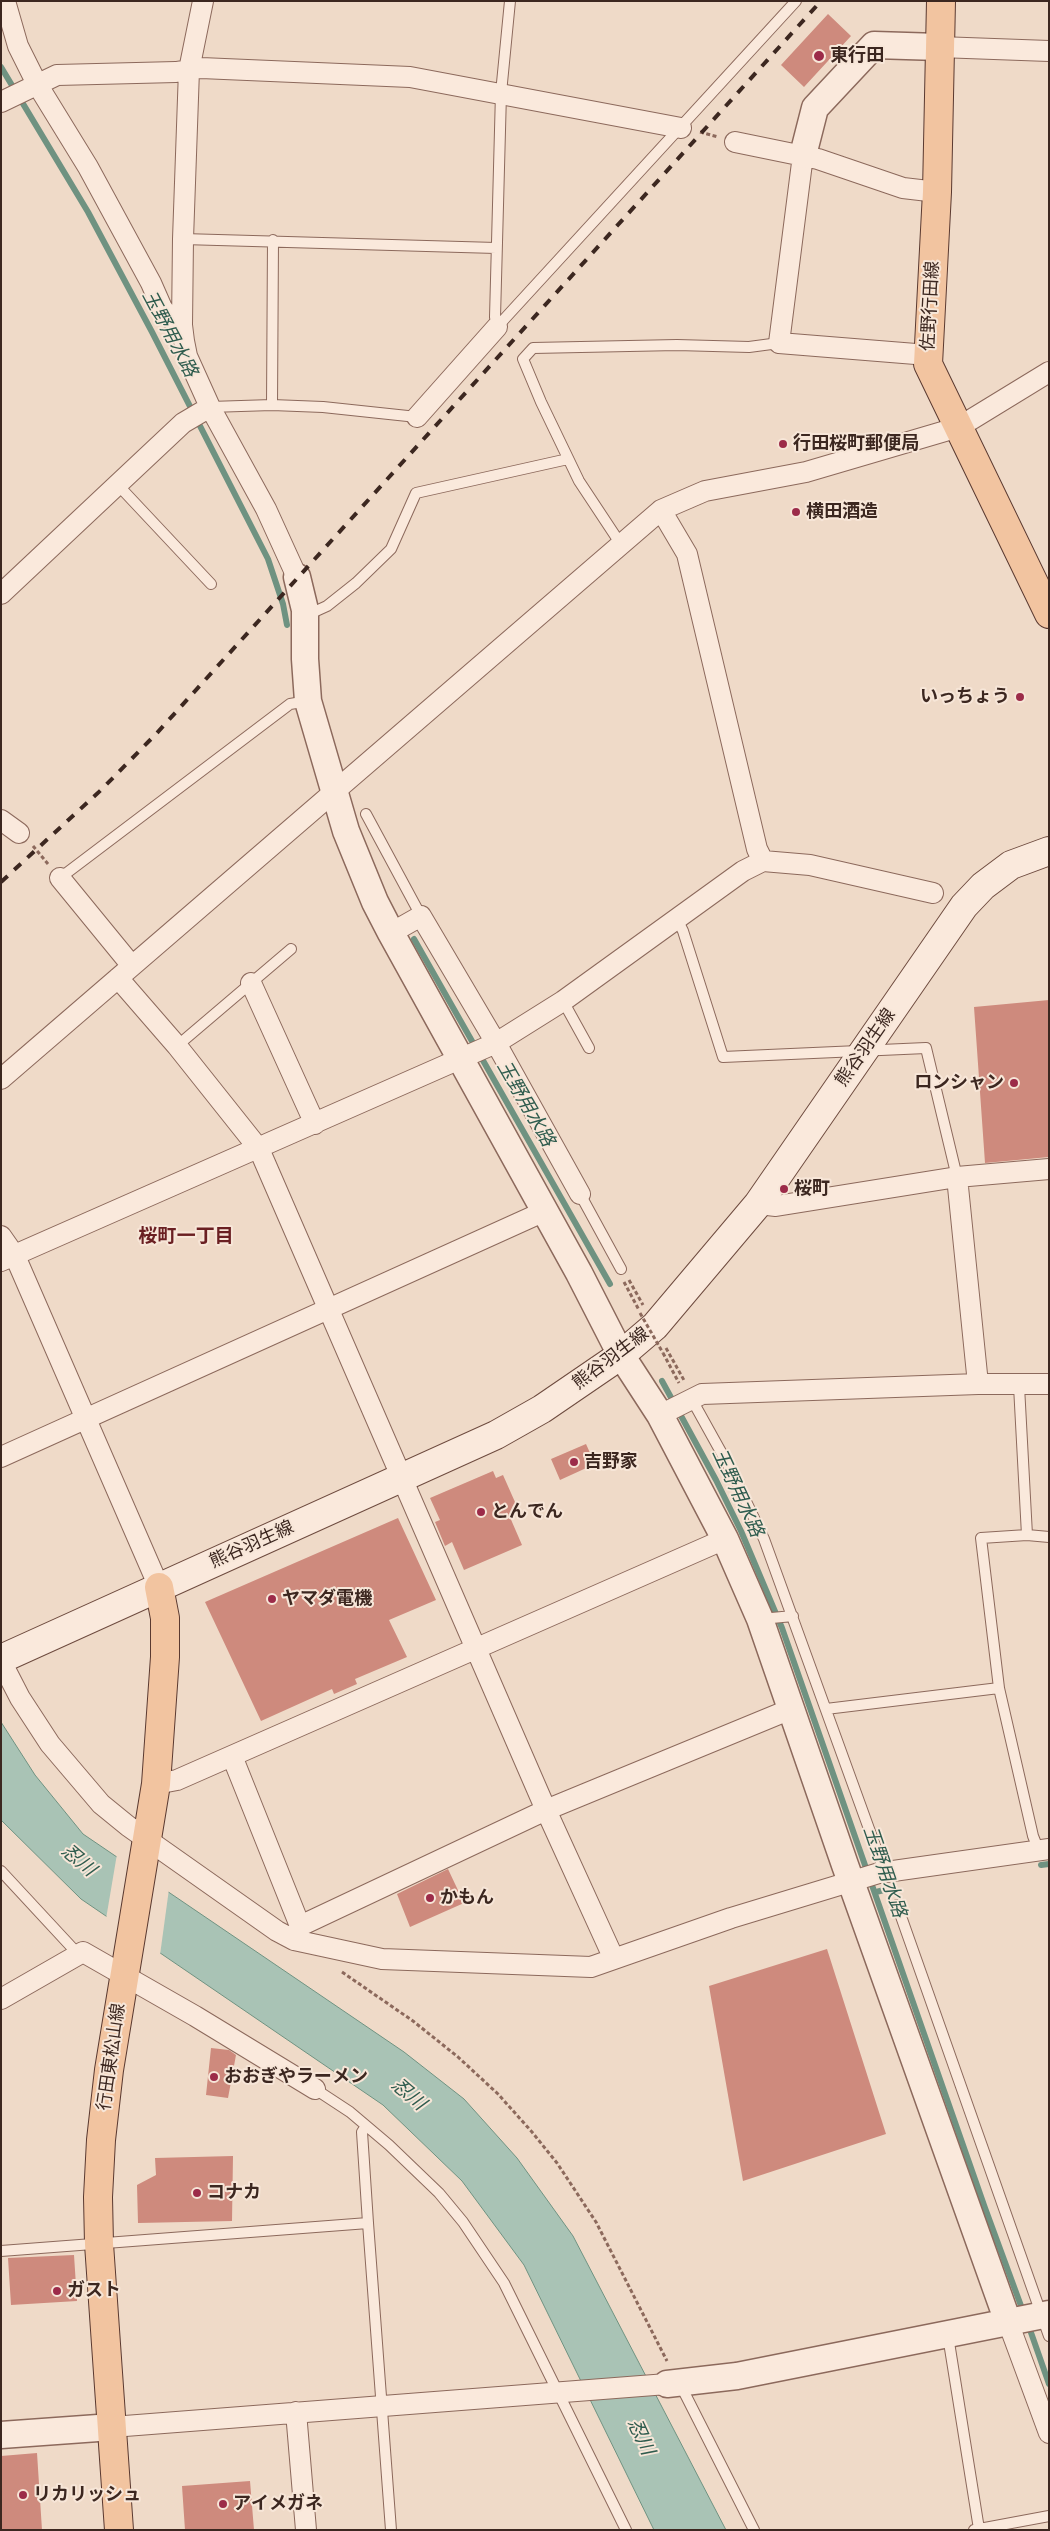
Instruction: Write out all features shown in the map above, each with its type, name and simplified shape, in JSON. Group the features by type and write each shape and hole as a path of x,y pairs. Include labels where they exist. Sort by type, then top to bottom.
{"main road":[{"name":"佐野行田線","path":"941,1 937,192 928,364 1049,614"},
{"name":"熊谷羽生線","path":"1,1660 496,1435 542,1408 621,1355 655,1326 758,1204 964,906 983,886 1011,865 1049,851"},
{"name":"行田東松山線","path":"120,2530 98,2244 101,2140 125,1968 156,1784 165,1657 165,1618 159,1587"}],"street":[{"path":"203,1 189,70 183,239 182,325 197,415 266,509 297,577 305,610 305,659 308,701 333,792 346,831 375,902 391,933 478,1050 580,1194"},
{"path":"9,6 18,46 18,94 88,167 151,283 162,308 172,319 182,325"},
{"path":"928,355 779,343 803,156 815,108 874,45 1049,51"},
{"path":"18,94 57,75 201,68 394,76 501,93 681,128"},
{"path":"735,142 803,156 903,188 937,192"},
{"path":"417,417 497,327"},
{"path":"1,1079 620,543 661,510 705,490 806,472 959,427 1049,372"},
{"path":"1,594 118,485 197,415"},
{"path":"661,510 687,554 757,849 763,861"},
{"path":"1,820 18,833"},
{"path":"8,1259 478,1050 563,1001 743,871 763,861 810,864 933,893"},
{"path":"60,878 177,1046 259,1149 546,1810 614,1959"},
{"path":"391,933 422,916 545,1211 621,1355 662,1414 765,1618 791,1709 869,1876 1033,2321 1049,2433"},
{"path":"251,983 315,1124"},
{"path":"758,1204 776,1206 957,1177 1049,1169"},
{"path":"957,1177 978,1384"},
{"path":"1,1457 545,1211"},
{"path":"1,1236 8,1259 86,1419 159,1587"},
{"path":"662,1414 686,1392 702,1394 978,1384 1019,1386 1049,1384"},
{"path":"156,1784 177,1780 477,1650 725,1539"},
{"path":"1,1660 20,1698 50,1744 101,1804 146,1843 277,1931 297,1933 382,1959 592,1967 869,1876 1044,1850"},
{"path":"297,1933 546,1810 791,1709"},
{"path":"232,1756 297,1933"},
{"path":"1,1999 77,1953 83,1952 125,1968 315,2089"},
{"path":"1,2436 112,2426 564,2393 672,2378 738,2376 948,2335 1033,2321"},
{"path":"296,2412 306,2530"}],"lane":[{"path":"497,327 495,316 496,248 501,93 510,1"},
{"path":"497,327 796,1"},
{"path":"183,239 274,240 496,248"},
{"path":"272,405 274,240"},
{"path":"620,543 592,503 568,459 540,402 523,359 533,348 677,345 749,347 779,343"},
{"path":"197,415 272,405 323,407 417,417"},
{"path":"305,610 316,611 327,606 356,583 391,549 416,493 568,459"},
{"path":"118,485 211,584"},
{"path":"60,878 290,704 308,701"},
{"path":"366,814 422,916"},
{"path":"677,919 683,931 723,1057 926,1048 957,1177"},
{"path":"177,1046 290,949"},
{"path":"563,1001 589,1048"},
{"path":"580,1194 621,1269"},
{"path":"1019,1386 1027,1535"},
{"path":"686,1392 731,1470 764,1539 826,1709 869,1876"},
{"path":"1044,1850 1033,1836 999,1688 982,1538 1027,1535 1049,1537"},
{"path":"765,1618 792,1616"},
{"path":"826,1709 999,1688"},
{"path":"1,1871 77,1953"},
{"path":"897,1905 1033,2321"},
{"path":"315,2089 350,2112 422,2176 463,2222 504,2283 564,2393 626,2530"},
{"path":"366,2126 362,2132 382,2392 380,2406 391,2530"},
{"path":"1,2251 368,2223"},
{"path":"948,2335 977,2529 1049,2516"},
{"path":"672,2378 754,2530"}],"path":[{"path":"681,128 735,142"},
{"path":"18,833 60,878"},
{"path":"621,1269 646,1310"},
{"path":"623,1281 686,1392"},
{"path":"664,1344 685,1381 686,1392"},
{"path":"341,1971 364,1986 458,2057 498,2094 532,2132 557,2163 596,2222 672,2378"}],"water":[{"name":"忍川","path":"1,1722 35,1775 83,1834 404,2052 464,2099 517,2158 573,2236 726,2530 654,2530 524,2265 462,2181 383,2105 81,1899 1,1820"}],"pier":[{"path":"117,1854 169,1889 160,1955 106,1919"}],"building":[{"path":"828,14 851,36 804,87 781,65"},
{"name":"ロンシャン","path":"1049,1000 1049,1157 985,1163 974,1007"},
{"path":"586,1444 595,1464 560,1480 551,1459"},
{"path":"493,1471 496,1478 503,1475 519,1511 509,1515 522,1545 464,1570 452,1542 445,1546 435,1522 440,1520 430,1498"},
{"path":"398,1518 436,1600 389,1620 407,1657 355,1679 357,1684 334,1694 332,1689 261,1721 205,1602"},
{"name":"かもん","path":"448,1869 464,1903 410,1927 397,1894"},
{"path":"827,1949 886,2134 743,2181 709,1986"},
{"path":"211,2048 229,2050 236,2055 228,2098 206,2095"},
{"path":"233,2156 232,2221 138,2223 137,2185 156,2175 155,2158"},
{"path":"74,2255 77,2301 11,2305 8,2258"},
{"path":"37,2453 42,2530 1,2530 1,2456"},
{"path":"250,2481 254,2530 185,2530 182,2486"}],"waterway":[{"name":"玉野用水路","path":"1,67 88,212 152,332 268,559 283,604 287,625"},
{"name":"玉野用水路","path":"414,939 610,1284"},
{"name":"玉野用水路","path":"662,1381 716,1480 741,1531 782,1628 985,2208 1024,2314"},
{"path":"1041,1865 1049,1864"},
{"path":"876,1892 884,1890"},
{"name":"玉野用水路","path":"1028,2324 1049,2384"}],"railway":[{"path":"1,882 101,790 156,734 821,1"}],"place":[{"name":"東行田","path":"819,56"},
{"name":"行田桜町郵便局","path":"783,444"},
{"name":"横田酒造","path":"796,512"},
{"name":"いっちょう","path":"1020,697"},
{"name":"ロンシャン","path":"1014,1083"},
{"name":"桜町","path":"784,1189"},
{"name":"吉野家","path":"574,1462"},
{"name":"とんでん","path":"481,1512"},
{"name":"ヤマダ電機","path":"272,1599"},
{"name":"かもん","path":"430,1898"},
{"name":"おおぎやラーメン","path":"214,2077"},
{"name":"コナカ","path":"197,2193"},
{"name":"ガスト","path":"57,2291"},
{"name":"リカリッシュ","path":"23,2495"},
{"name":"アイメガネ","path":"223,2504"}],"district":[{"name":"桜町一丁目","path":"186,1237"}]}
